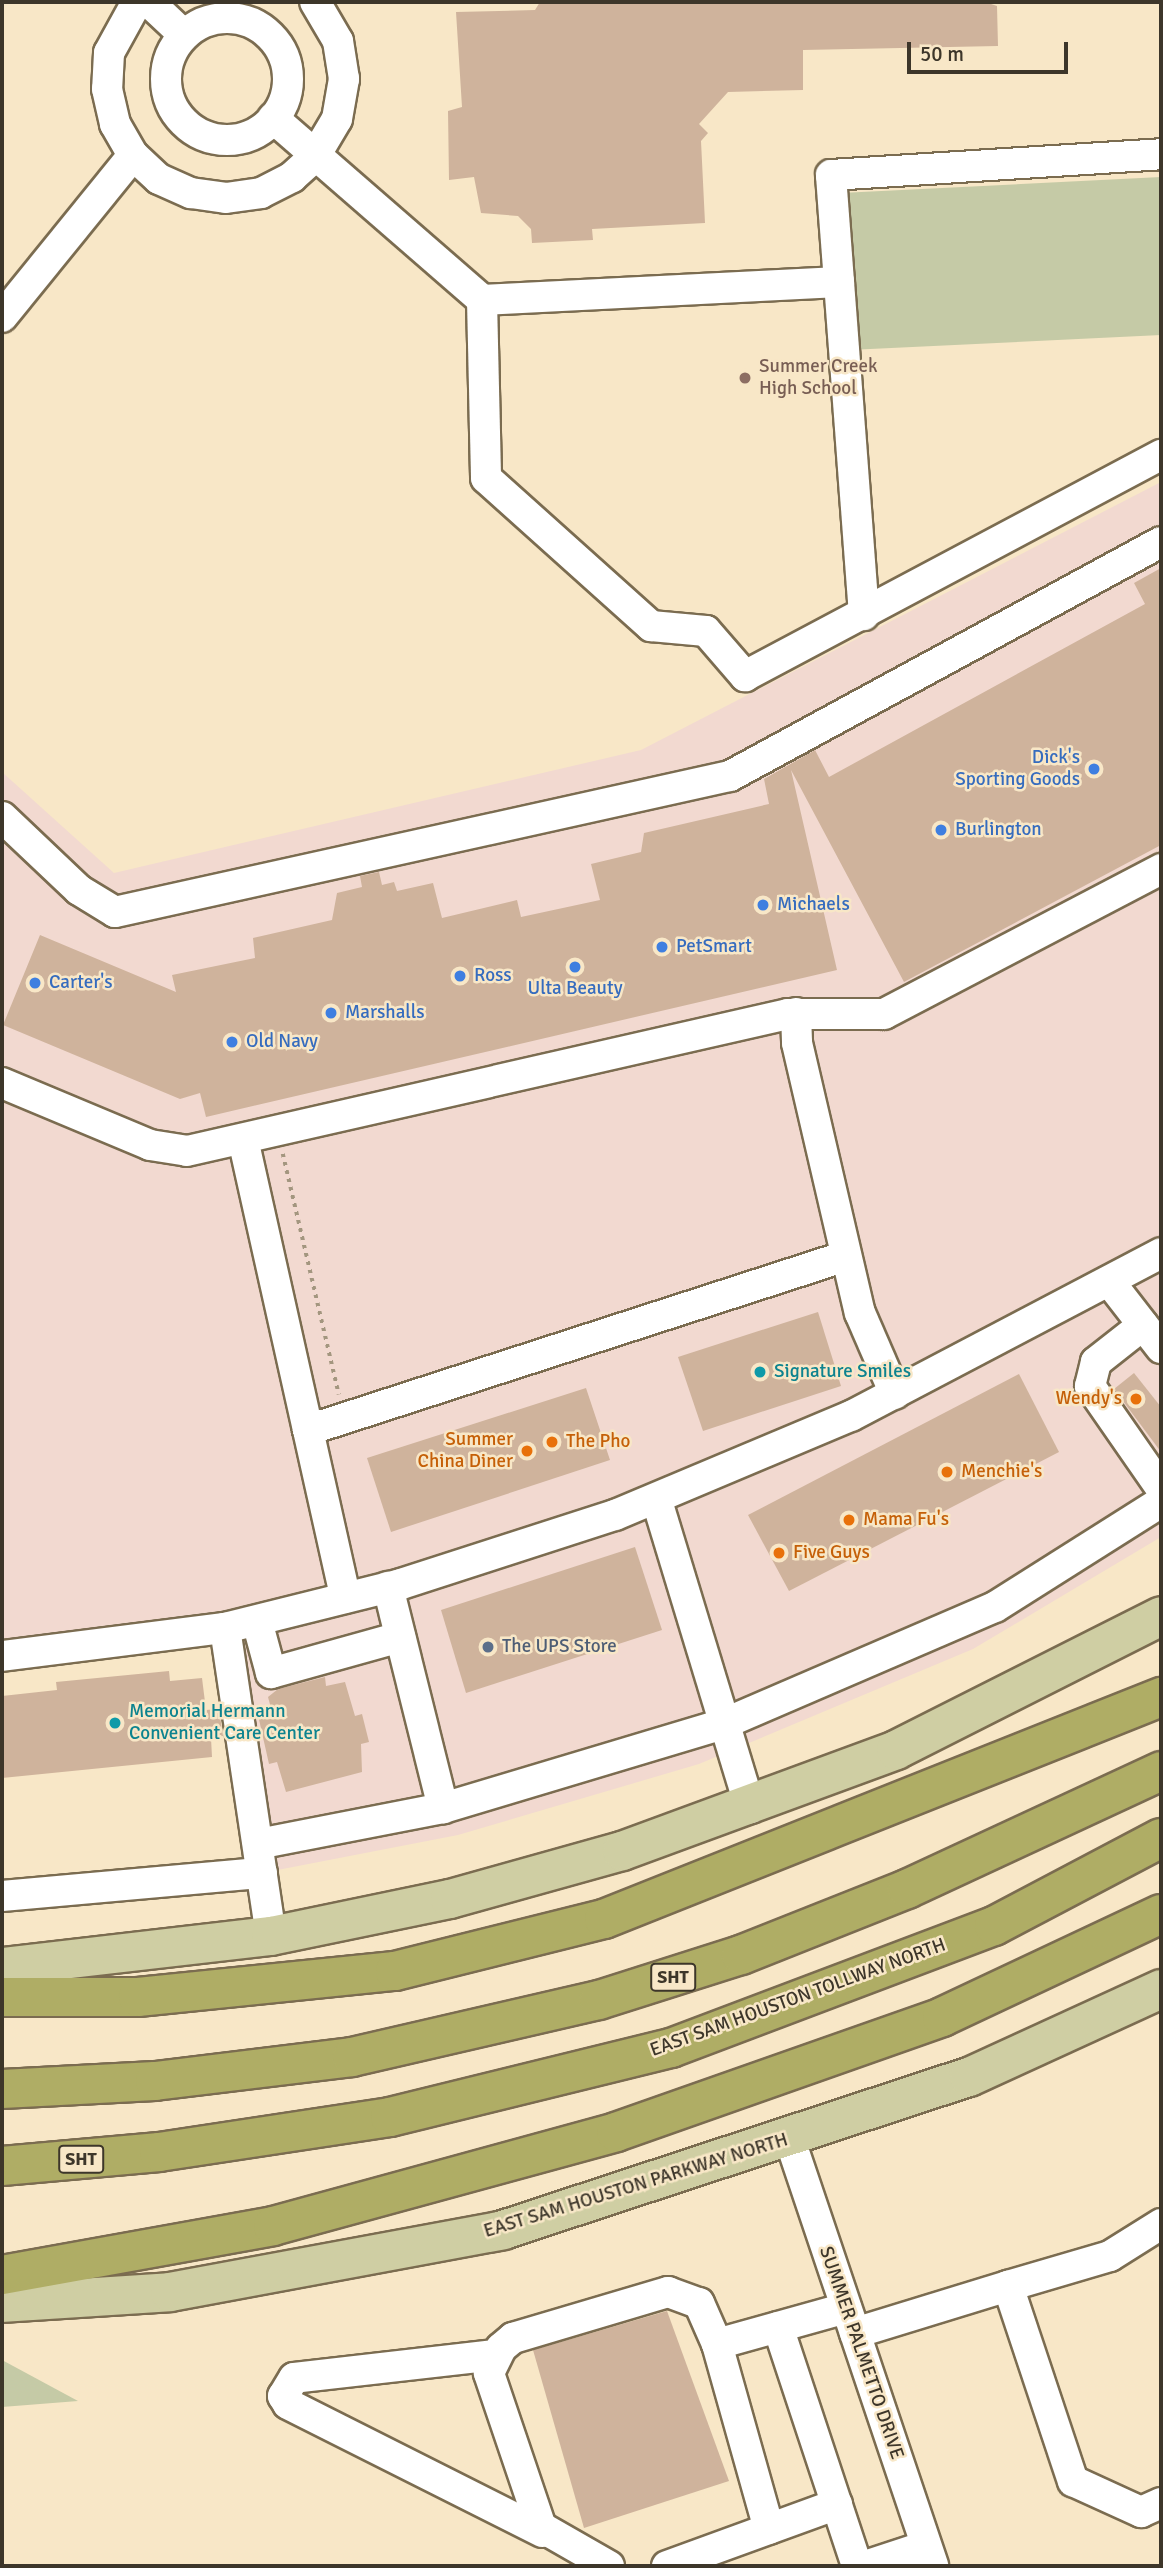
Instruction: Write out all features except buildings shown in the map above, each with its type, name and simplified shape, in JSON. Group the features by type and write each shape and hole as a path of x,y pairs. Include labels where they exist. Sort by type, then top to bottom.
{"highway":[{"path":"2,1997 138,1997 395,1971 604,1919 1161,1697"},
{"name":"SHT","path":"2,2089 155,2081 352,2057 599,2000 741,1955 907,1889 1161,1771"},
{"name":"EAST SAM HOUSTON TOLLWAY NORTH","path":"2,2166 159,2152 449,2106 671,2048 994,1926 1161,1838"},
{"path":"2,2275 273,2226 616,2132 942,2017 1161,1914"}],"main road":[{"path":"1105,1645 1161,1602"},
{"path":"2,1967 271,1936 450,1899 750,1808 984,1710 1161,1616"},
{"name":"EAST SAM HOUSTON PARKWAY NORTH","path":"2,2303 170,2292 503,2230 790,2140 969,2077 1161,1989"}],"street":[{"path":"136,2 109,53 107,89 115,124 134,155 159,179 191,193 226,198 261,193 315,156 337,119 344,79 338,41 315,2"},
{"path":"149,2 184,35"},
{"path":"229,18 257,25 272,37 288,73 286,92 272,118 247,137 226,140 188,127 174,111 166,81 172,51 184,35 200,23 229,18"},
{"path":"272,118 482,300 839,282"},
{"path":"863,615 831,175 1161,154"},
{"path":"2,317 59,243 134,155"},
{"path":"482,300 486,478 651,626 706,631 745,676 1161,455"},
{"path":"2,817 79,890 116,912 730,776 1161,542"},
{"path":"2,1083 162,1149 187,1151 796,1013 869,1016 900,1010 1161,869"},
{"path":"796,1013 846,1256 868,1337 895,1394"},
{"path":"243,1139 346,1598"},
{"path":"2,1657 225,1628 257,1621 388,1587 657,1501 895,1394 1161,1253"},
{"path":"309,1430 846,1256"},
{"path":"1109,1281 1152,1337 1096,1362 1090,1386 1161,1488"},
{"path":"657,1501 690,1592 723,1724 750,1808"},
{"path":"2,1896 260,1859 443,1808 723,1724 995,1607 1161,1502"},
{"path":"388,1587 443,1808"},
{"path":"257,1621 271,1673 400,1637"},
{"path":"225,1628 271,1936"},
{"name":"SUMMER PALMETTO DRIVE","path":"790,2140 929,2556"},
{"path":"717,2344 778,2327 850,2321 1008,2286 1110,2256 1161,2224"},
{"path":"1008,2286 1073,2481 1141,2512 1161,2503"},
{"path":"543,2532 489,2373 495,2355 513,2338 667,2292 699,2303 717,2344 769,2529"},
{"path":"778,2327 857,2566"},
{"path":"495,2355 294,2378 283,2396 288,2404 609,2566"},
{"path":"667,2566 836,2504"},
{"path":"864,2566 929,2556"}],"path":[{"path":"277,1131 346,1418"}],"shaded area":[{"path":"1161,482 1161,1537 973,1649 699,1764 458,1835 262,1873 225,1629 2,1656 2,772 114,873 641,750"}],"green space":[{"path":"1161,177 1161,335 849,350 841,193"},
{"path":"2,2360 78,2401 2,2407"}],"place":[{"name":"Summer Creek High School","path":"745,378"},
{"name":"Dick's Sporting Goods","path":"1094,769"},
{"name":"Burlington","path":"941,830"},
{"name":"Michaels","path":"763,905"},
{"name":"PetSmart","path":"662,947"},
{"name":"Ulta Beauty","path":"575,967"},
{"name":"Ross","path":"460,976"},
{"name":"Carter's","path":"35,983"},
{"name":"Marshalls","path":"331,1013"},
{"name":"Old Navy","path":"232,1042"},
{"name":"Signature Smiles","path":"760,1372"},
{"name":"Wendy's","path":"1136,1399"},
{"name":"The Pho","path":"552,1442"},
{"name":"Summer China Diner","path":"527,1451"},
{"name":"Menchie's","path":"947,1472"},
{"name":"Mama Fu's","path":"849,1520"},
{"name":"Five Guys","path":"779,1553"},
{"name":"The UPS Store","path":"488,1647"},
{"name":"Memorial Hermann Convenient Care Center","path":"115,1723"}]}
